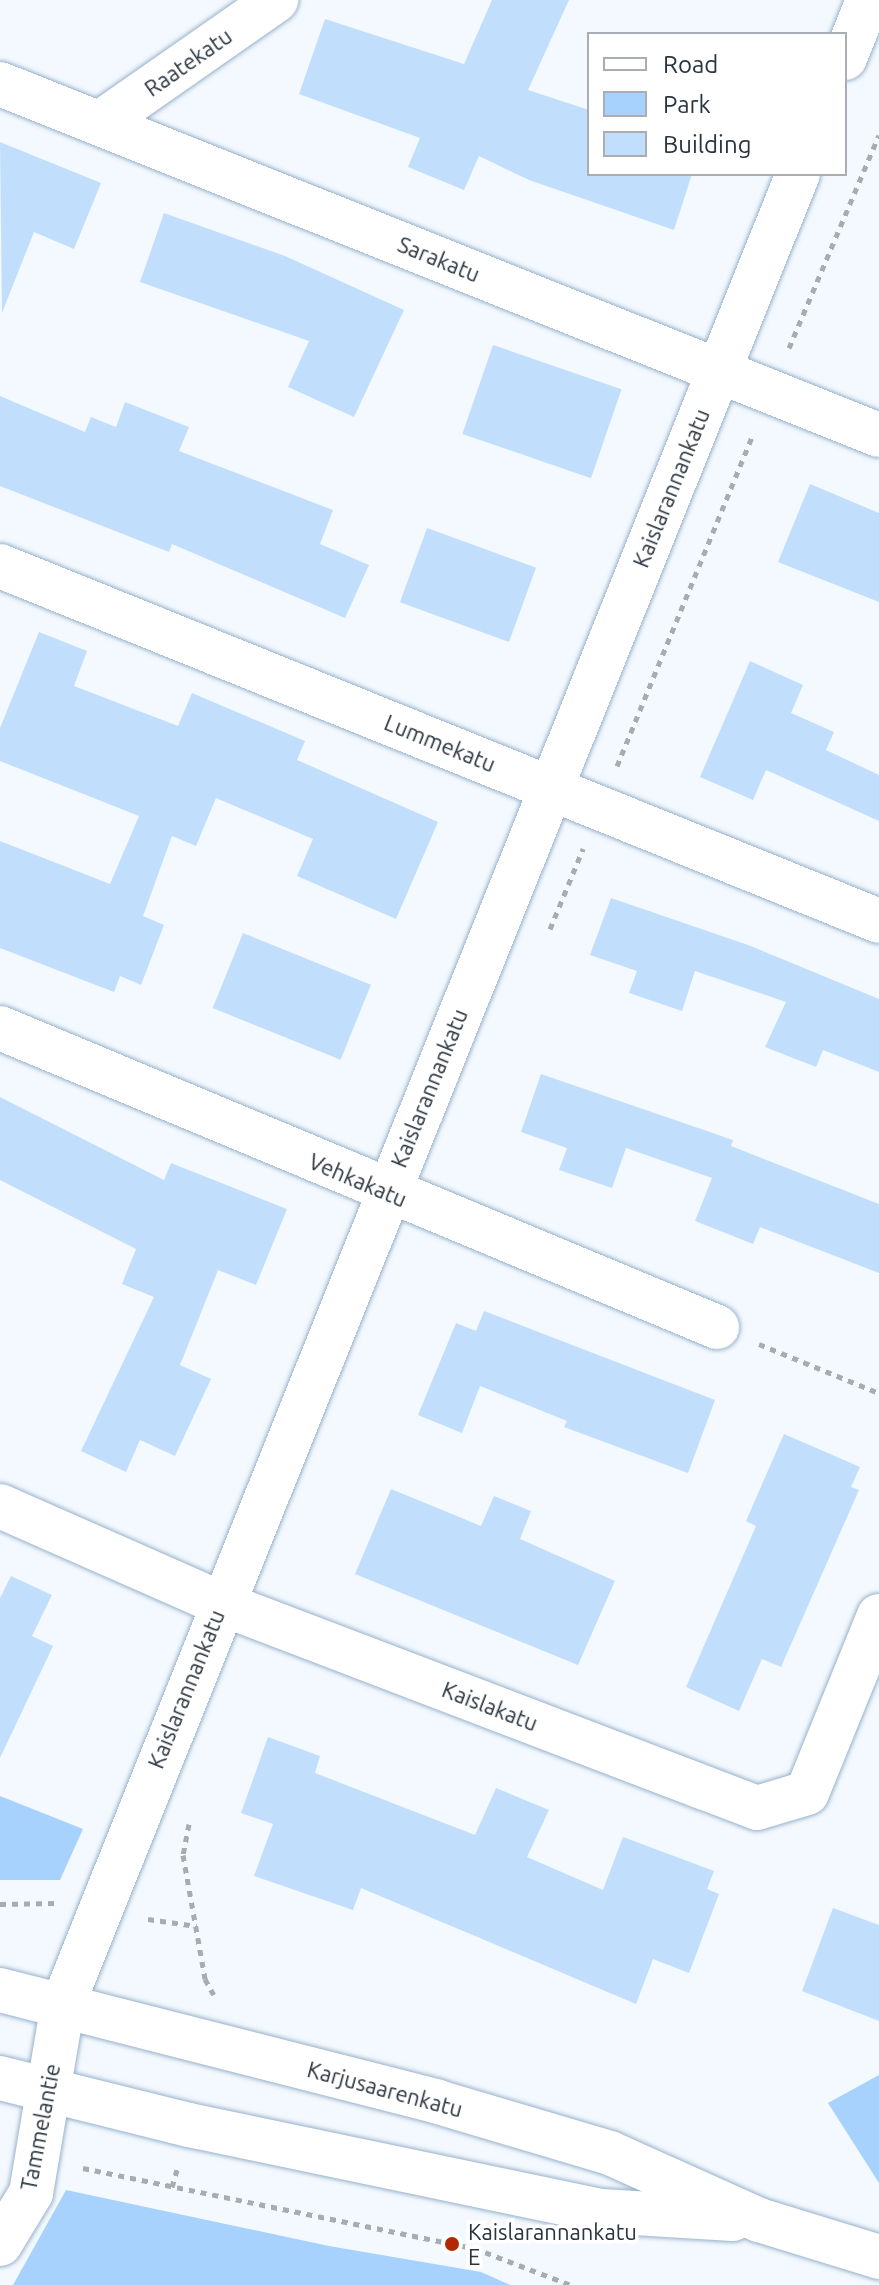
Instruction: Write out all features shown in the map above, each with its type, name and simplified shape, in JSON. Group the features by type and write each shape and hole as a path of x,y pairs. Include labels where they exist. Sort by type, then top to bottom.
{"street":[{"name":"Raatekatu","path":"100,123 276,0"},
{"path":"847,53 868,0"},
{"name":"Sarakatu","path":"0,84 879,435"},
{"name":"Kaislarannankatu","path":"63,2004 220,1603 797,176"},
{"name":"Lummekatu","path":"0,566 879,921"},
{"name":"Vehkakatu","path":"0,1028 387,1192 717,1327"},
{"name":"Kaislakatu","path":"0,1506 220,1603 757,1808 807,1793 879,1616"},
{"name":"Karjusaarenkatu","path":"0,1990 216,2044 610,2153 759,2220 879,2257"},
{"name":"Tammelantie","path":"0,2244 31,2193 63,2004"},
{"name":"Karjusaarenkatu","path":"0,2078 189,2125 602,2211 759,2220"}],"path":[{"path":"546,937 770,391 879,135"},
{"path":"717,1327 879,1393"},
{"path":"191,1817 183,1855 205,1979 225,2016 216,2044"},
{"path":"0,1904 51,1903"},
{"path":"172,2187 189,2125"},
{"path":"37,2158 474,2248 571,2285"}],"green space":[{"path":"0,1796 83,1829 60,1880 0,1880"},
{"path":"879,2075 879,2183 828,2103"},
{"path":"66,2190 329,2246 481,2272 510,2285 13,2285"}],"building":[{"path":"492,0 569,0 528,90 587,109 587,176 691,176 674,230 529,180 479,156 464,190 408,167 420,138 299,94 325,19 464,64"},
{"path":"0,142 101,183 74,249 34,232 2,313"},
{"path":"164,213 285,256 404,310 354,417 288,387 309,341 140,282"},
{"path":"493,345 622,389 591,478 462,434"},
{"path":"0,396 85,432 91,417 116,427 125,402 189,427 179,451 333,510 320,544 369,565 345,618 172,544 169,552 0,486"},
{"path":"810,484 879,513 879,602 778,562"},
{"path":"427,528 536,568 509,642 400,602"},
{"path":"39,632 87,651 74,686 178,726 192,693 305,741 297,760 438,822 396,919 297,876 313,839 216,798 196,846 172,836 143,916 164,925 141,985 120,976 114,992 0,948 0,841 110,884 139,816 0,761 0,728"},
{"path":"750,661 803,685 791,713 834,732 826,750 879,775 879,821 766,770 753,800 700,777"},
{"path":"611,898 748,945 879,999 879,1072 823,1050 816,1067 765,1047 786,1002 695,971 682,1011 629,993 637,971 590,955"},
{"path":"243,933 371,985 341,1060 213,1008"},
{"path":"541,1074 733,1140 731,1146 879,1204 879,1273 760,1227 753,1244 695,1221 712,1178 626,1148 612,1188 559,1170 567,1148 521,1132"},
{"path":"0,1097 164,1180 171,1163 287,1209 256,1285 218,1270 180,1365 211,1379 175,1456 140,1440 126,1472 81,1451 154,1297 122,1284 136,1249 0,1180"},
{"path":"484,1311 715,1400 688,1473 564,1427 567,1421 480,1386 462,1433 418,1415 456,1323 476,1331"},
{"path":"784,1434 860,1467 851,1487 859,1490 781,1667 762,1659 739,1711 686,1687 756,1526 746,1521"},
{"path":"391,1489 481,1526 494,1496 531,1511 520,1539 615,1581 578,1665 355,1574"},
{"path":"11,1576 52,1595 32,1636 53,1646 0,1758 0,1598"},
{"path":"268,1737 320,1756 315,1773 475,1835 496,1788 549,1810 527,1857 603,1890 623,1837 714,1871 707,1889 719,1894 689,1973 653,1959 636,2004 361,1888 353,1910 254,1876 273,1824 241,1813"},
{"path":"833,1908 879,1925 879,2021 802,1991"}],"place":[{"name":"Kaislarannankatu E","path":"452,2244"}]}
